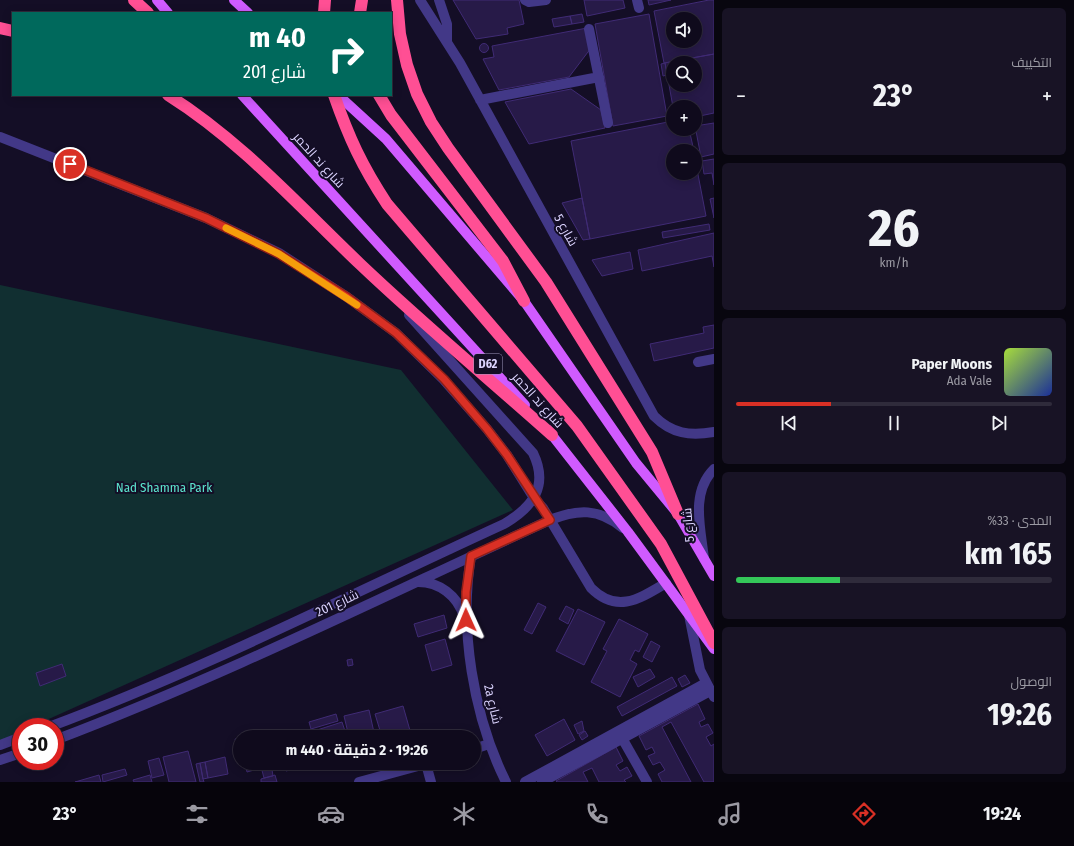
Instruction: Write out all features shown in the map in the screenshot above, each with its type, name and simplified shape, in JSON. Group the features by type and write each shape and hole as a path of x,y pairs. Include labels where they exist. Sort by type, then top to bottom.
{"highway":[{"path":"134,0 147,12"},
{"path":"324,12 325,0"},
{"path":"360,12 362,0"},
{"path":"397,0 400,34 407,65 417,94 431,122 448,148 546,282 652,452 678,514"},
{"path":"0,28 12,31"},
{"path":"169,96 209,123 257,162 301,208 379,282 552,435"},
{"path":"334,96 347,132 364,170 387,204 577,426 661,544 714,642"},
{"path":"380,96 392,115 503,261 524,301"}],"main road":[{"path":"157,0 167,12"},
{"path":"234,0 247,12"},
{"name":"شارع ند الحمر","path":"243,96 552,435 628,532 714,649"},
{"path":"339,96 386,139 524,301 636,463 678,514 714,576"}],"street":[{"name":"شارع 5","path":"420,0 447,42 480,100 654,416 673,430 684,434 696,435 714,432"},
{"path":"439,0 447,24 447,42"},
{"path":"525,0 529,2 546,0"},
{"path":"589,29 608,123"},
{"path":"480,100 599,77"},
{"path":"0,138 206,218 279,254 347,297 396,333 444,379 491,434 534,498 543,508 591,588 602,597 616,602 629,602 642,597 666,583"},
{"path":"379,282 533,453 538,463 540,476 539,487 534,498"},
{"path":"698,362 714,359"},
{"name":"شارع 5","path":"704,559 699,502 704,482 714,469"},
{"name":"شارع 201","path":"64,721 143,690 249,644 504,524 520,512 534,498"},
{"name":"شارع 201","path":"64,737 212,676 550,520 578,511 587,512 606,517 628,532"},
{"name":"2a شارع","path":"471,556 466,592 467,629 476,689 489,744 506,782"},
{"name":"2a شارع","path":"413,582 429,583 450,594 460,607 467,629"},
{"path":"689,615 700,670 710,690"},
{"path":"542,782 710,690"},
{"path":"525,782 710,690"},
{"path":"622,738 647,782"},
{"path":"0,744 12,740"},
{"path":"481,747 489,744"},
{"path":"0,760 12,756"},
{"path":"359,782 403,770"},
{"path":"429,770 431,782"}],"green space":[{"name":"Nad Shamma Park","path":"0,285 401,370 513,510 51,718 12,718 12,735 0,741"}],"building":[{"path":"453,0 519,0 524,24 507,28 508,34 476,39"},
{"path":"584,0 623,0 625,8 587,16"},
{"path":"648,0 671,0 649,5"},
{"path":"714,0 714,54 702,56 666,56 666,63 664,63 654,11"},
{"path":"582,14 584,22 572,24 570,16"},
{"path":"649,14 666,116 613,126 595,24"},
{"path":"570,16 572,24 554,27 552,19"},
{"path":"587,28 591,48 569,77 499,90 483,59 494,57 492,46"},
{"path":"482,44 486,44 488,48 486,52 482,52 480,50 480,46"},
{"path":"714,54 714,113 702,116 702,100 672,100 670,92 702,92 702,56"},
{"path":"665,63 666,75 663,76 661,64"},
{"path":"571,89 601,110 605,128 529,144 505,102"},
{"path":"666,122 666,136 691,136 692,144 666,144 666,180 699,180 706,216 590,239 571,141"},
{"path":"714,123 714,154 702,157 702,144 698,144 697,136 702,136 702,125"},
{"path":"714,159 714,185 712,173 704,174 702,161"},
{"path":"582,198 590,239 583,240 562,203"},
{"path":"714,198 714,218 710,199"},
{"path":"709,224 710,230 663,238 662,232"},
{"path":"714,233 714,267 712,256 642,271 638,250"},
{"path":"630,252 633,269 602,276 592,260"},
{"path":"714,325 714,348 654,361 650,344 704,333 703,327"},
{"path":"538,603 546,607 532,634 524,630"},
{"path":"566,606 574,610 568,624 559,619"},
{"path":"578,609 605,622 584,665 556,651"},
{"path":"444,615 447,628 418,637 414,624"},
{"path":"619,619 648,634 639,652 635,650 630,660 637,664 620,697 591,682 607,651 603,649"},
{"path":"445,639 452,665 432,671 425,645"},
{"path":"651,641 660,646 652,662 643,657"},
{"path":"352,659 353,665 348,666 347,660"},
{"path":"62,664 66,676 40,686 36,673"},
{"path":"650,669 655,677 638,687 633,677"},
{"path":"685,675 690,683 682,687 678,679"},
{"path":"672,677 677,686 622,716 617,707"},
{"path":"698,704 705,719 699,722 701,727 708,724 713,733 706,737 711,746 714,744 714,782 704,782 671,722 662,727 691,782 662,782 658,774 665,770 660,762 653,765 648,756 655,753 652,747 646,750 639,736"},
{"path":"403,706 410,730 380,730 375,714"},
{"path":"369,710 373,730 347,730 344,716"},
{"path":"336,714 338,721 311,729 309,722"},
{"path":"564,719 575,740 547,756 535,735"},
{"path":"582,721 584,731 578,734 574,725"},
{"path":"342,722 345,730 317,730"},
{"path":"585,731 588,736 582,740 579,735"},
{"path":"616,747 623,761 616,765 620,771 627,767 632,776 624,780 626,782 599,782 592,768 583,772 588,782 556,781"},
{"path":"188,751 196,782 169,782 163,757"},
{"path":"225,757 228,774 208,778 205,762"},
{"path":"159,758 164,775 152,778 148,761"},
{"path":"205,762 208,778 203,779 200,763"},
{"path":"200,763 204,782 200,782 196,764"},
{"path":"125,769 127,775 103,782 102,775"},
{"path":"262,770 272,770 273,776 264,778"},
{"path":"99,775 101,782 75,782"},
{"path":"150,775 152,782 134,782 133,780"},
{"path":"275,775 277,782 261,782 261,779"}],"slow traffic":[{"path":"226,228 279,254 347,297 357,305"}],"route":[{"path":"70,164 206,218 279,254 347,297 396,333 444,379 466,404 507,455 534,498 543,508 550,520 471,556 466,592 466,620"}]}
